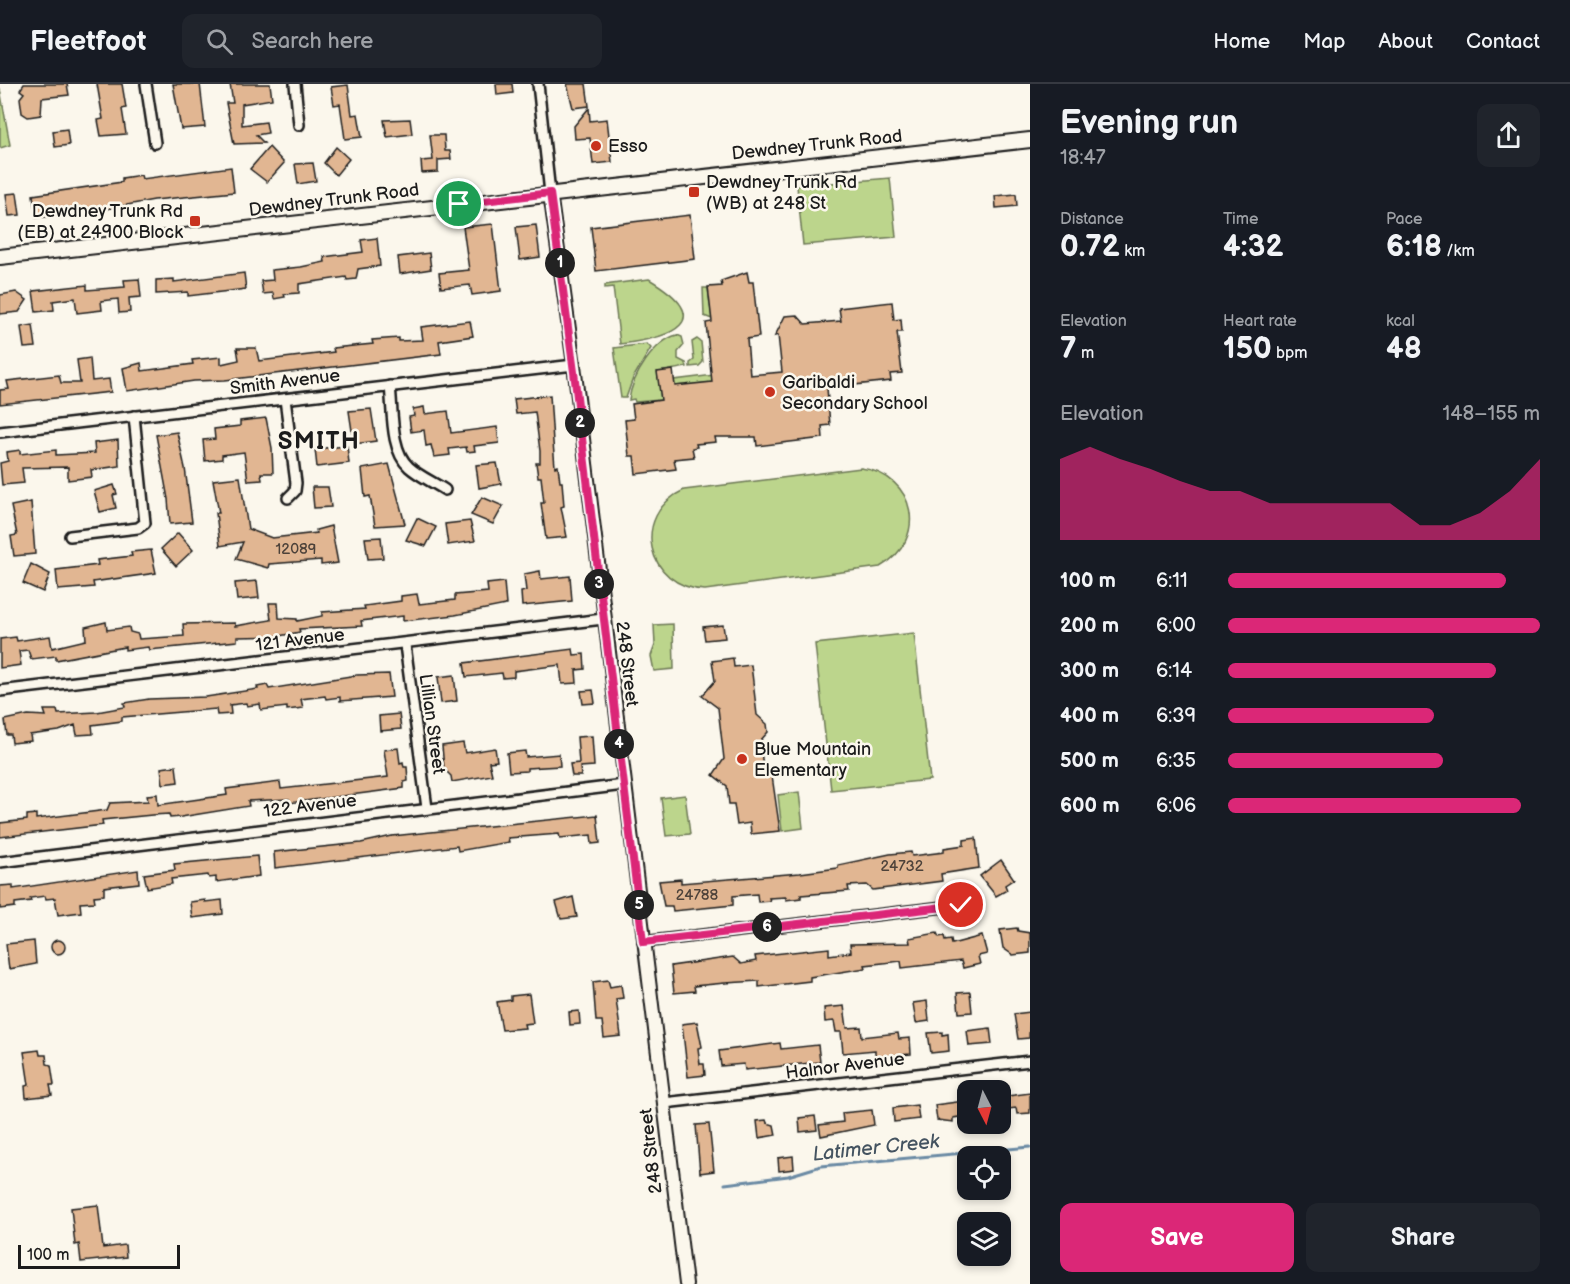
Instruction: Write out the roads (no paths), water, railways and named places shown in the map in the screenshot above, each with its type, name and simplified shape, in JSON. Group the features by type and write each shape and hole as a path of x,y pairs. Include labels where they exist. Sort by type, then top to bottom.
{"main road":[{"name":"Dewdney Trunk Road","path":"0,257 1030,140"}],"street":[{"path":"146,84 155,143"},
{"path":"295,84 299,125"},
{"name":"248 Street","path":"538,84 686,1284"},
{"name":"Smith Avenue","path":"0,432 574,365"},
{"path":"390,386 397,445 402,458 409,466 445,490"},
{"path":"285,399 296,483 295,491 288,498"},
{"path":"70,536 142,526 145,523 134,416"},
{"name":"121 Avenue","path":"0,691 405,645 603,619"},
{"name":"Lillian Street","path":"405,645 427,808"},
{"name":"122 Avenue","path":"0,862 624,785"},
{"path":"643,942 961,905"},
{"name":"Halnor Avenue","path":"664,1103 1030,1061"}],"waterway":[{"name":"Latimer Creek","path":"725,1184 788,1176 821,1166 1030,1147"}],"place":[{"name":"Esso","path":"596,146"},
{"name":"Dewdney Trunk Rd (WB) at 248 St","path":"694,192"},
{"name":"Dewdney Trunk Rd (EB) at 24900 Block","path":"195,221"},
{"name":"Garibaldi Secondary School","path":"770,392"},
{"name":"Blue Mountain Elementary","path":"742,759"}],"district":[{"name":"SMITH","path":"319,441"}]}
